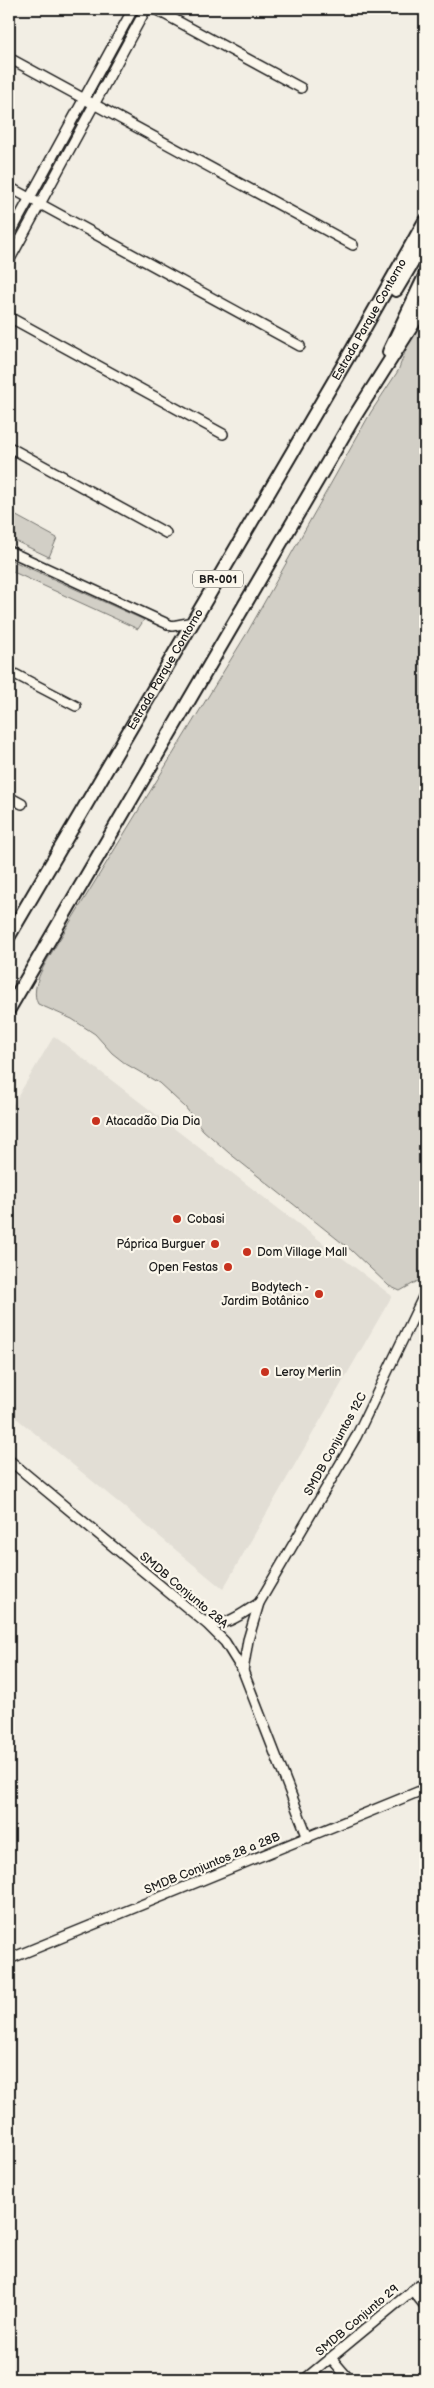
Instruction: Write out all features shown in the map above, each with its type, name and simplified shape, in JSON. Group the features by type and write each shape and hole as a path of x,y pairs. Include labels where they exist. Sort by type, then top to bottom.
{"highway":[{"name":"Estrada Parque Contorno","path":"9,936 334,381 425,221"},
{"path":"334,381 377,321 425,241"},
{"path":"372,388 425,276"},
{"name":"BR-001","path":"9,1009 372,388 425,306"}],"street":[{"path":"9,236 132,9"},
{"path":"9,261 146,9"},
{"path":"155,9 301,88"},
{"path":"9,58 353,245"},
{"path":"9,187 300,346"},
{"path":"9,317 223,434"},
{"path":"9,447 166,533"},
{"path":"9,551 172,626 193,622"},
{"path":"172,626 181,643"},
{"path":"9,672 76,706"},
{"path":"9,797 22,804"},
{"name":"SMDB Conjuntos 12C","path":"243,1671 248,1640 259,1603 356,1437 425,1293"},
{"name":"SMDB Conjunto 28A","path":"9,1460 225,1642 243,1671 308,1838"},
{"name":"SMDB Conjuntos 12C","path":"198,1618 216,1624 228,1622 259,1603"},
{"name":"SMDB Conjuntos 28 a 28B","path":"9,1959 425,1789"},
{"name":"SMDB Conjunto 29","path":"305,2379 425,2280"},
{"path":"412,2290 425,2306"},
{"path":"331,2358 347,2379"}],"shaded area":[{"path":"425,309 425,1277 400,1291 389,1286 351,1250 229,1153 203,1130 185,1107 159,1083 126,1064 112,1053 95,1034 72,1019 38,1004 36,989 41,972 50,956 247,633 371,412 398,371 412,333"},
{"path":"9,512 57,538 49,557 9,538"},
{"path":"9,559 144,620 138,629 9,570"},
{"path":"54,1036 392,1296 223,1589 9,1412 9,1111"}],"place":[{"name":"Atacadão Dia Dia","path":"96,1121"},
{"name":"Cobasi","path":"177,1219"},
{"name":"Páprica Burguer","path":"215,1244"},
{"name":"Dom Village Mall","path":"247,1252"},
{"name":"Open Festas","path":"228,1267"},
{"name":"Bodytech - Jardim Botânico","path":"319,1294"},
{"name":"Leroy Merlin","path":"265,1372"}]}
